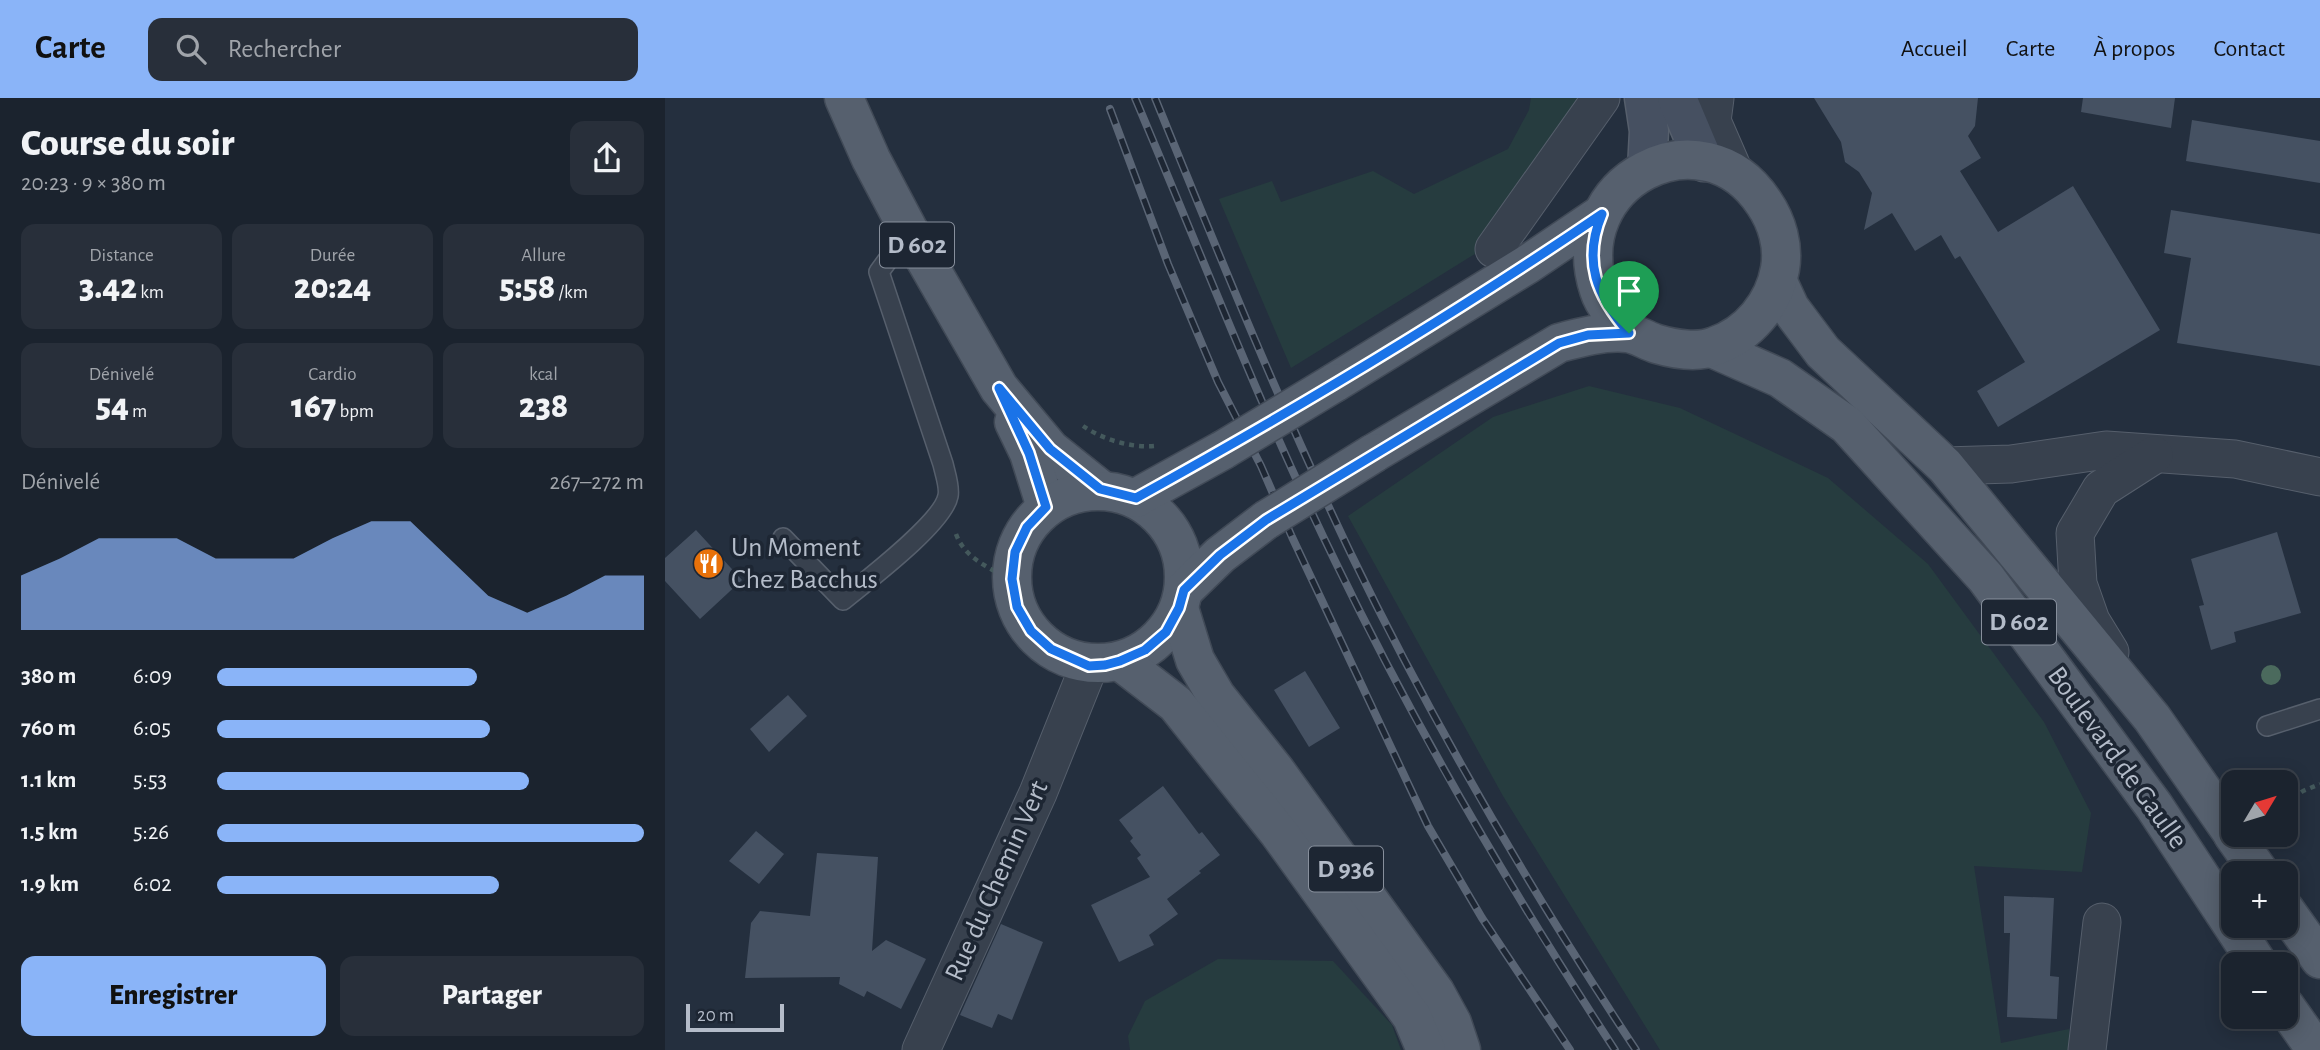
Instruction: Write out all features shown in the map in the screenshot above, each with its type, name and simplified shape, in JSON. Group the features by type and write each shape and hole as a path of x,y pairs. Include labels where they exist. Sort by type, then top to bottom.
{"main road":[{"name":"D 602","path":"844,98 871,159 909,231 999,388 1029,453 1046,507"},
{"path":"1644,98 1649,131 1636,175 1602,214 1528,264 1223,450 1118,494 1066,496 1046,507 1027,527 1015,552 1012,579 1017,607 1031,631 1051,649 1105,663 1145,650 1166,632 1182,599 1220,555 1266,520 1559,343 1588,335 1629,333 1658,344 1687,350 1712,348 1754,322 1771,299 1778,282 1780,243 1773,216 1757,192 1712,159 1677,98"},
{"path":"1636,175 1669,162 1712,159"},
{"path":"1602,214 1595,231 1592,262 1599,292 1629,333"},
{"name":"Boulevard de Gaulle","path":"1778,282 1790,308 1823,352 1945,466 2152,718 2221,818"},
{"name":"Boulevard de Gaulle","path":"1712,348 1780,378 1847,425 1986,578 2154,806 2250,952"},
{"name":"D 602","path":"999,388 1050,449 1118,494"},
{"path":"1118,494 1159,514 1175,536 1184,562 1182,599"},
{"name":"D 936","path":"1182,599 1195,660 1216,696 1275,770 1435,992 1452,1023 1461,1050"},
{"name":"D 936","path":"1105,663 1176,704 1279,833 1412,1017 1426,1050"},
{"path":"2298,928 2320,959"},
{"path":"2298,1025 2316,1050"}],"street":[{"path":"1494,248 1601,98"},
{"path":"1712,159 1714,98"},
{"path":"1945,466 2011,464 2106,450 2235,459 2320,477"},
{"path":"2152,718 2091,621 2078,584 2075,533 2101,489 2154,455"},
{"name":"Rue du Chemin Vert","path":"921,1050 1032,806 1071,712 1105,663"},
{"path":"2087,1050 2102,922"},
{"path":"2293,1029 2300,1050"}],"lane":[{"path":"1627,98 1634,135 1636,175"},
{"path":"1692,98 1712,159"},
{"path":"783,538 843,600 921,534 942,512 949,495 943,464 879,272 909,231"},
{"path":"1216,696 1300,834 1420,998 1436,1029 1442,1050"},
{"path":"2267,726 2320,709"}],"path":[{"path":"1078,422 1116,441 1142,447 1166,444"},
{"path":"952,523 959,541 971,557 1012,579"},
{"path":"2298,795 2320,784"}],"green space":[{"path":"1531,98 1580,98 1478,252 1291,368 1219,199 1272,181 1281,202 1373,171 1414,194 1508,149 1529,110"},
{"path":"1589,386 1680,408 1828,478 1928,564 2044,722 2091,813 2082,872 1974,866 2001,1043 2069,1029 2071,1050 1660,1050 1503,796 1348,516 1493,417"},
{"path":"1218,959 1333,961 1392,1025 1401,1050 1130,1050 1128,1036 1145,1001"}],"building":[{"path":"1814,98 1978,98 1975,126 1968,136 1981,158 1960,171 1998,232 2073,186 2160,330 1998,427 1977,391 2025,362 1960,256 1955,259 1941,235 1915,251 1892,213 1864,230 1872,193 1859,172 1845,162 1841,142"},
{"path":"2083,98 2175,98 2171,128 2081,112"},
{"path":"2192,120 2320,141 2320,183 2186,161"},
{"path":"2171,210 2320,234 2320,366 2177,343 2191,258 2164,253"},
{"path":"696,530 742,580 700,619 665,581 665,558"},
{"path":"2277,532 2301,613 2234,632 2236,642 2211,650 2199,606 2204,605 2191,559"},
{"path":"1305,671 1340,728 1309,747 1274,690"},
{"path":"788,695 807,716 769,752 750,729"},
{"path":"1163,786 1199,834 1202,832 1220,855 1167,899 1178,914 1149,935 1154,945 1119,962 1091,905 1150,877 1137,858 1141,855 1130,841 1133,838 1119,820"},
{"path":"756,831 784,854 759,884 729,861"},
{"path":"817,853 878,857 872,951 886,940 926,959 901,1009 867,991 864,997 839,984 840,977 745,978 751,923 760,911 810,916"},
{"path":"2004,896 2054,898 2050,976 2059,977 2057,1019 2007,1017 2010,933 2004,933"},
{"path":"1001,924 1043,942 1012,1020 998,1014 992,1028 960,1015"}],"railway":[{"path":"1135,98 1282,447 1366,624 1467,810 1539,931 1615,1050"},
{"path":"1155,98 1273,383 1382,616 1449,743 1521,868 1636,1050"},
{"path":"1110,109 1168,264 1218,382 1261,466 1428,826 1482,918 1570,1050"}],"place":[{"name":"Un Moment Chez Bacchus","path":"708,564"}],"route":[{"path":"1602,214 1595,231 1592,262 1599,292 1629,333 1588,335 1559,343 1266,520 1220,555 1184,590 1179,608 1166,632 1145,650 1120,661 1089,666 1051,649 1031,631 1017,607 1012,579 1015,552 1027,527 1046,507 1029,453 999,388 1050,449 1100,489 1136,498 1223,450 1447,314 1602,214"}]}
